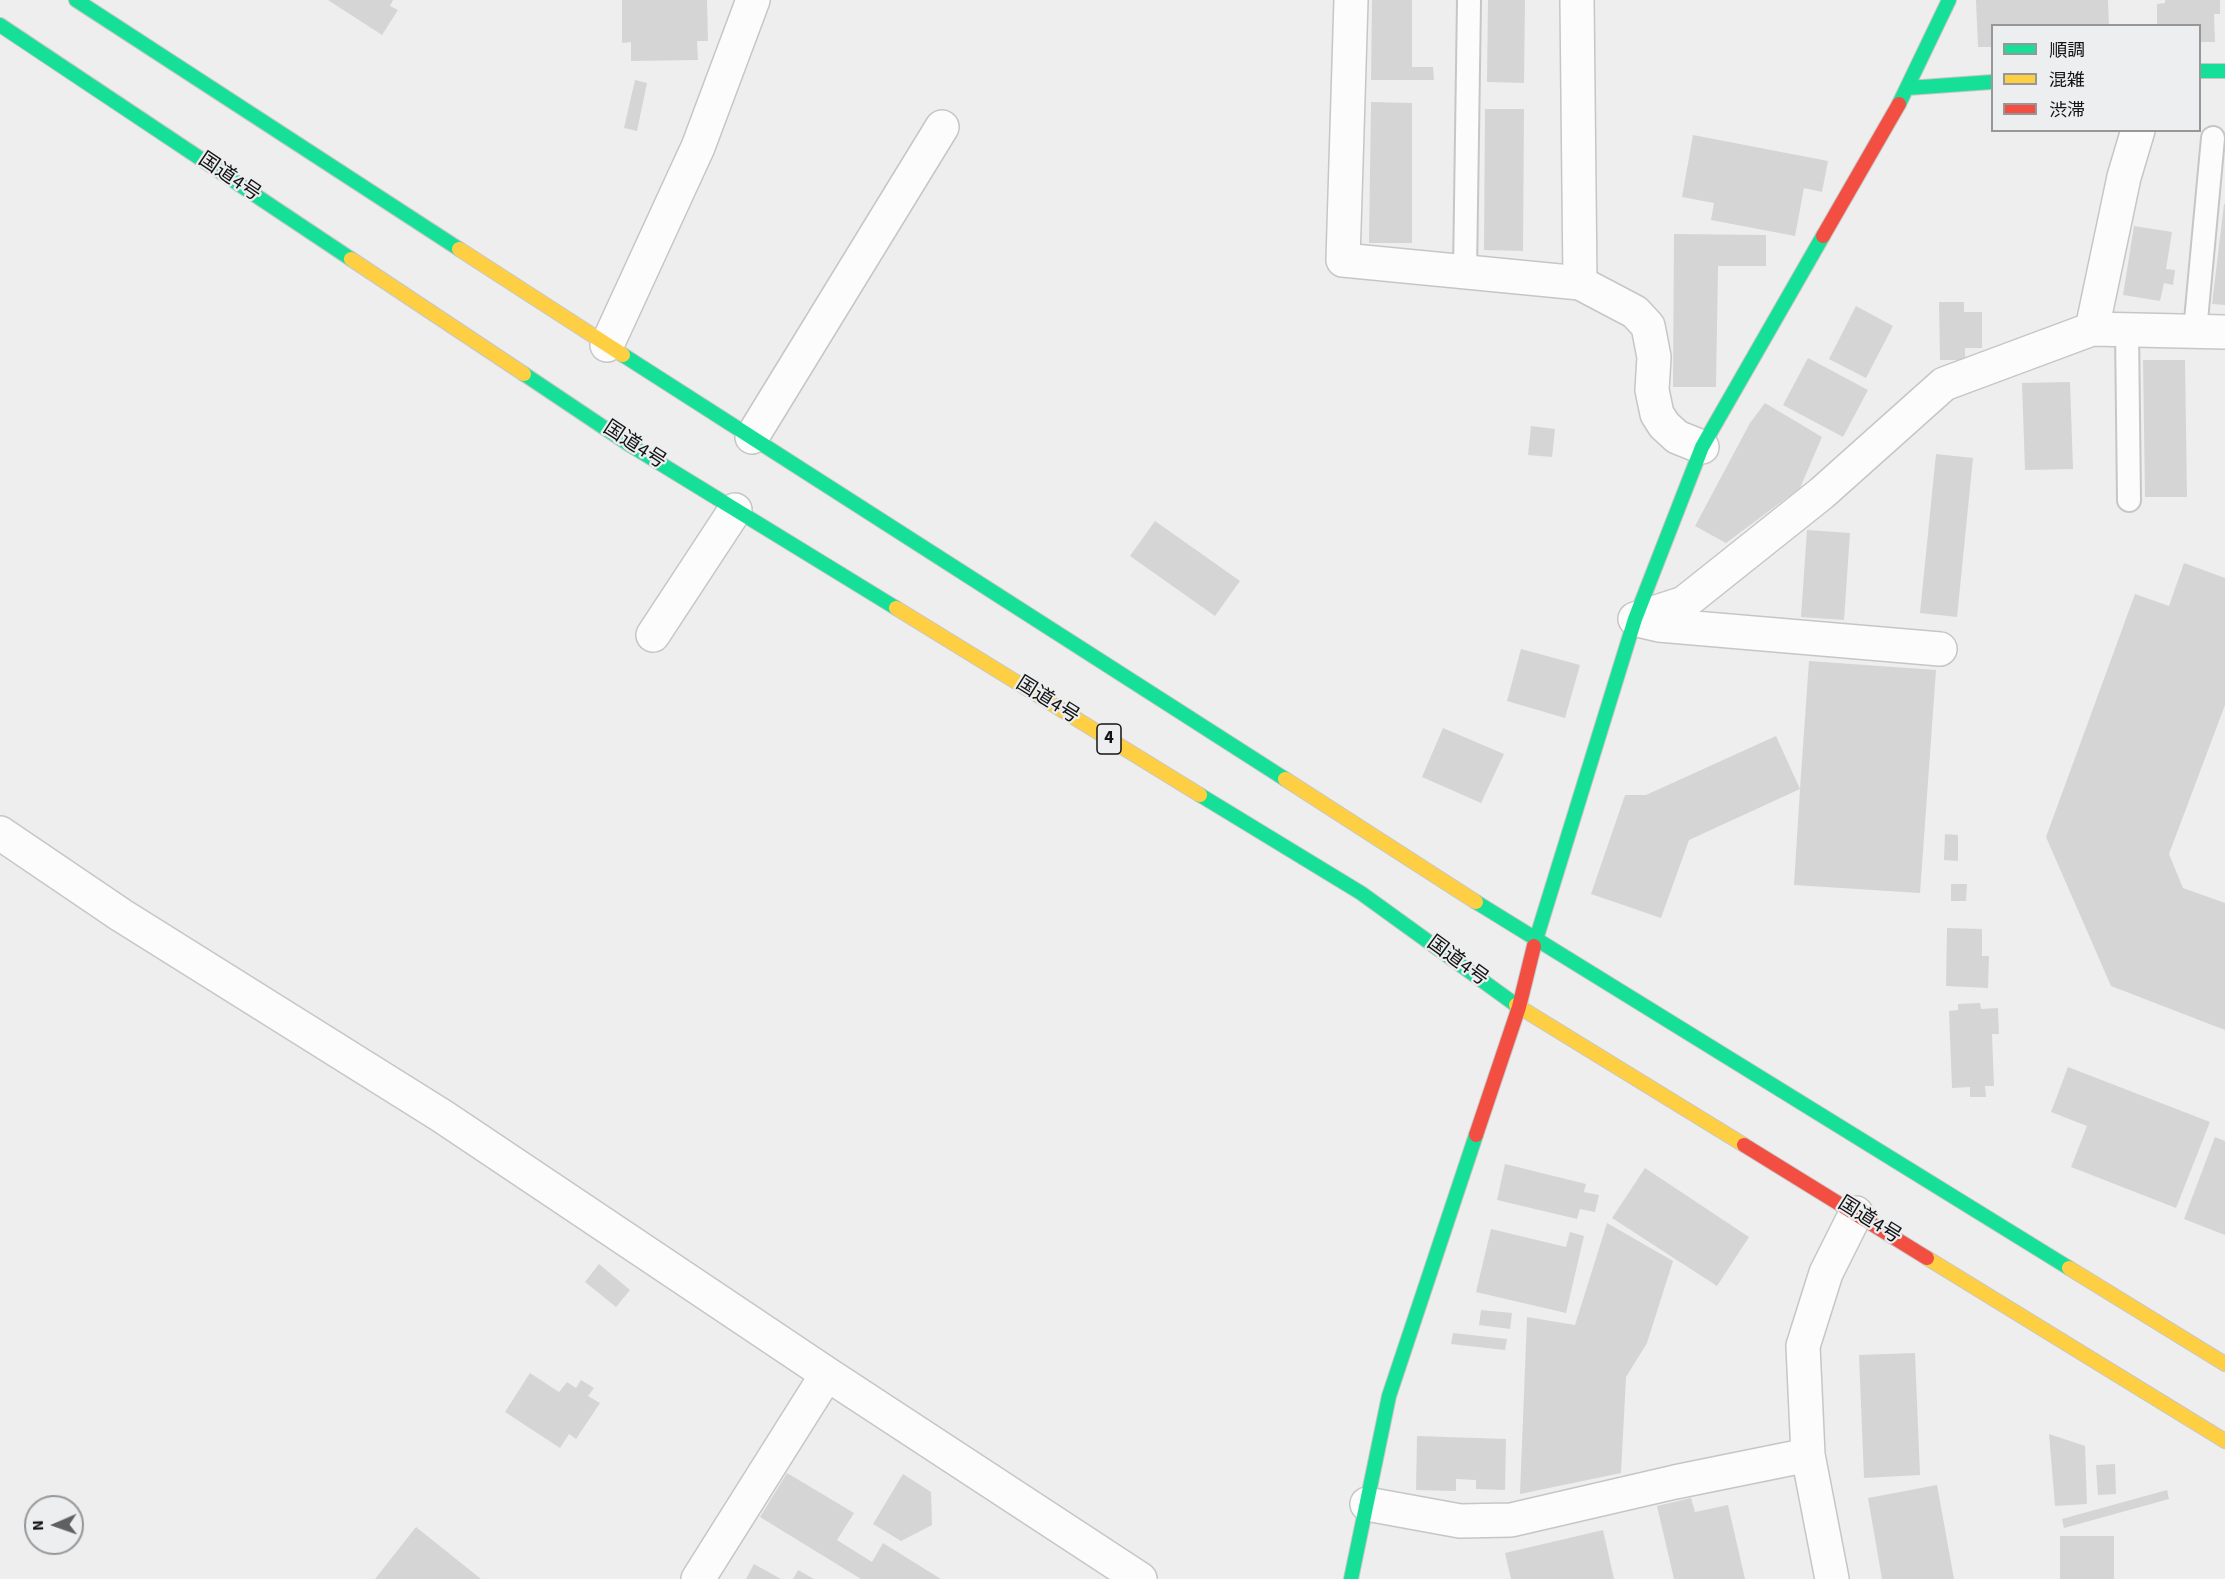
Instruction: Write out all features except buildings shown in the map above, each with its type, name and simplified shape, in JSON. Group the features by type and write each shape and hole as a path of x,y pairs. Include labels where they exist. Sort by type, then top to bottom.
{"main road":[{"path":"76,0 607,345 1536,940 2225,1365"},
{"path":"1351,1579 1389,1396 1519,1007 1536,940 1635,619 1702,447 1908,88 1950,0"},
{"name":"国道4号","path":"0,25 630,445 1361,894 1519,1007 2225,1441"},
{"path":"2201,71 2225,71"},
{"path":"1908,88 1991,82"}],"street":[{"path":"607,345 698,147 753,0"},
{"path":"1351,0 1343,260 1580,283 1635,312 1648,326 1654,357 1652,390 1657,414 1664,425 1677,437 1702,447"},
{"path":"1577,0 1580,283"},
{"path":"752,437 942,128"},
{"path":"2092,330 2124,177 2137,132"},
{"path":"1635,619 1684,603 1822,493 1944,384 2092,330 2210,332"},
{"path":"653,635 735,510"},
{"path":"1635,619 1659,625 1940,650"},
{"path":"0,833 121,915 442,1116 827,1374 1140,1579"},
{"path":"1832,1579 1808,1455 1803,1346 1826,1273 1856,1213"},
{"path":"698,1579 827,1374"},
{"path":"1367,1504 1460,1521 1511,1520 1675,1482 1808,1455"}],"lane":[{"path":"1465,272 1469,0"},
{"path":"2210,332 2212,138"},
{"path":"2127,330 2129,500"}],"traffic: fast":[{"path":"76,0 459,249"},
{"path":"1899,104 1949,0"},
{"path":"0,25 351,259"},
{"path":"2201,71 2225,71"},
{"path":"1908,88 1991,82"},
{"path":"1534,946 1635,619 1702,447 1823,236"},
{"path":"623,355 1285,779"},
{"path":"524,374 630,445 896,608"},
{"path":"1200,795 1361,893 1516,1005"},
{"path":"1476,902 2069,1268"},
{"path":"1351,1579 1389,1396 1476,1135"}],"traffic: slow":[{"path":"459,249 623,355"},
{"path":"351,259 524,374"},
{"path":"896,608 1200,795"},
{"path":"1285,779 1476,902"},
{"path":"1516,1005 1744,1145"},
{"path":"1927,1258 2225,1441"},
{"path":"2069,1268 2225,1364"}],"traffic: jam":[{"path":"1823,236 1899,104"},
{"path":"1476,1135 1519,1007 1534,946"},
{"path":"1744,1145 1927,1258"}]}
